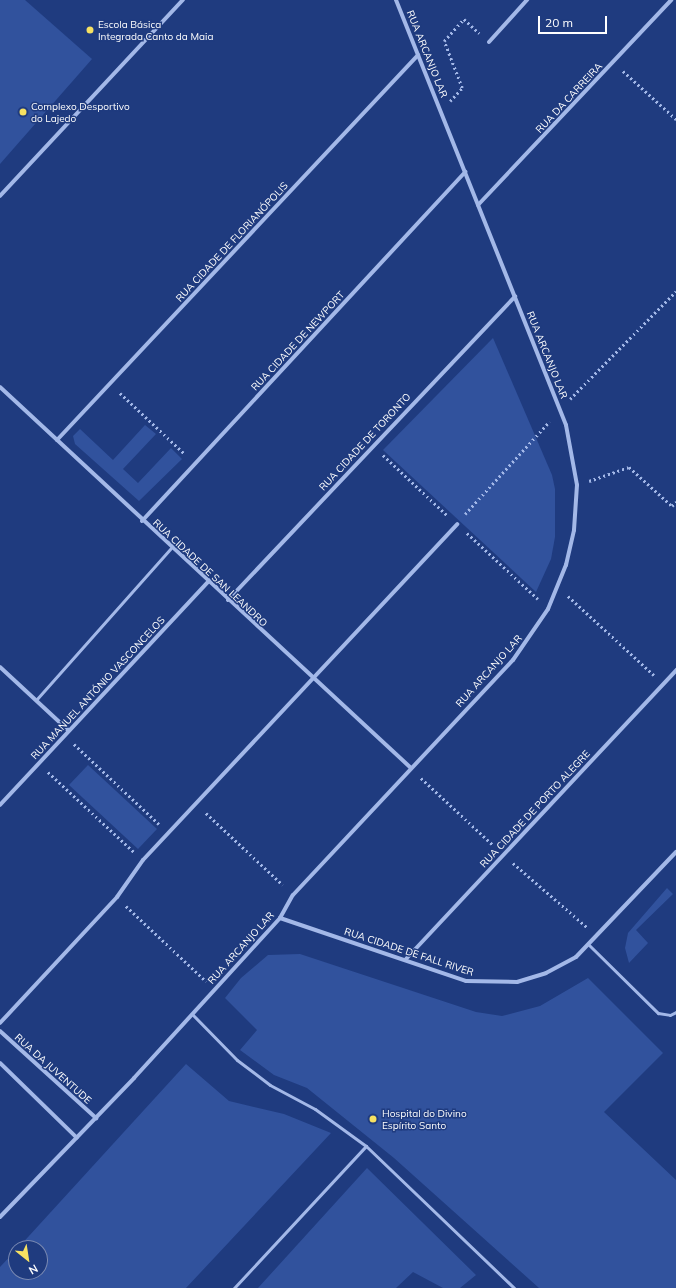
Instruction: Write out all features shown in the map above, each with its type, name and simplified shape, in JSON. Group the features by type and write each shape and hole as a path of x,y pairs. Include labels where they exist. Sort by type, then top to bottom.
{"street":[{"path":"0,196 183,0"},
{"name":"RUA ARCANJO LAR","path":"0,1217 96,1118 215,989 280,918 294,895 527,642 559,587 574,530 577,485 560,410 396,0"},
{"path":"489,42 527,0"},
{"name":"RUA DA CARREIRA","path":"478,205 671,0"},
{"name":"RUA CIDADE DE FLORIANÓPOLIS","path":"57,440 418,55"},
{"name":"RUA CIDADE DE NEWPORT","path":"142,521 465,172"},
{"name":"RUA CIDADE DE TORONTO","path":"228,600 515,296"},
{"name":"RUA CIDADE DE SAN LEANDRO","path":"0,388 313,680 411,768"},
{"path":"0,1023 117,897 143,860 313,680 457,524"},
{"name":"RUA MANUEL ANTÓNIO VASCONCELOS","path":"0,805 68,730 208,582"},
{"path":"0,667 68,730"},
{"name":"RUA CIDADE DE PORTO ALEGRE","path":"406,959 676,670"},
{"name":"RUA CIDADE DE FALL RIVER","path":"280,918 406,959 466,981 502,984 546,973 576,957 598,936 676,852"},
{"name":"RUA DA JUVENTUDE","path":"0,1031 96,1118"},
{"path":"0,1063 77,1138"}],"lane":[{"path":"36,700 171,548"},
{"path":"589,945 658,1014 670,1015 676,1012"},
{"path":"192,1014 259,1076 315,1109 366,1146 514,1288"},
{"path":"234,1288 366,1146"}],"path":[{"path":"462,88 444,41 464,19 489,42"},
{"path":"614,62 676,120"},
{"path":"457,524 560,410 676,291"},
{"path":"110,383 195,464"},
{"path":"577,485 629,467 672,506 676,502"},
{"path":"559,587 663,684"},
{"path":"64,735 169,832"},
{"path":"38,763 143,860"},
{"path":"411,768 503,855 598,936"},
{"path":"196,804 294,895"},
{"path":"117,897 215,989"}],"shaded area":[{"name":"Complexo Desportivo do Lajedo","path":"0,0 25,0 92,59 0,164"},
{"path":"493,338 552,475 555,489 555,537 551,559 536,592 383,450"},
{"path":"145,425 156,434 123,469 138,483 171,448 182,459 139,501 75,444 73,436 80,429 113,460"},
{"path":"88,765 157,829 138,849 69,785"},
{"path":"667,888 673,894 636,930 648,943 629,963 625,948 628,933"},
{"path":"300,954 476,1012 502,1016 540,1006 588,978 663,1053 604,1112 676,1180 676,1288 539,1288 394,1158 307,1088 274,1075 240,1050 257,1030 225,998 241,978 268,955"},
{"path":"186,1064 229,1101 284,1114 331,1133 186,1288 0,1288 0,1267 8,1258 8,1280 48,1280 48,1240 25,1240"},
{"path":"367,1168 476,1275 460,1288 443,1288 413,1272 396,1288 258,1288"}],"place":[{"name":"Escola Básica Integrada Canto da Maia","path":"90,30"},
{"name":"Complexo Desportivo do Lajedo","path":"23,112"},
{"name":"Hospital do Divino Espírito Santo","path":"373,1119"}]}
